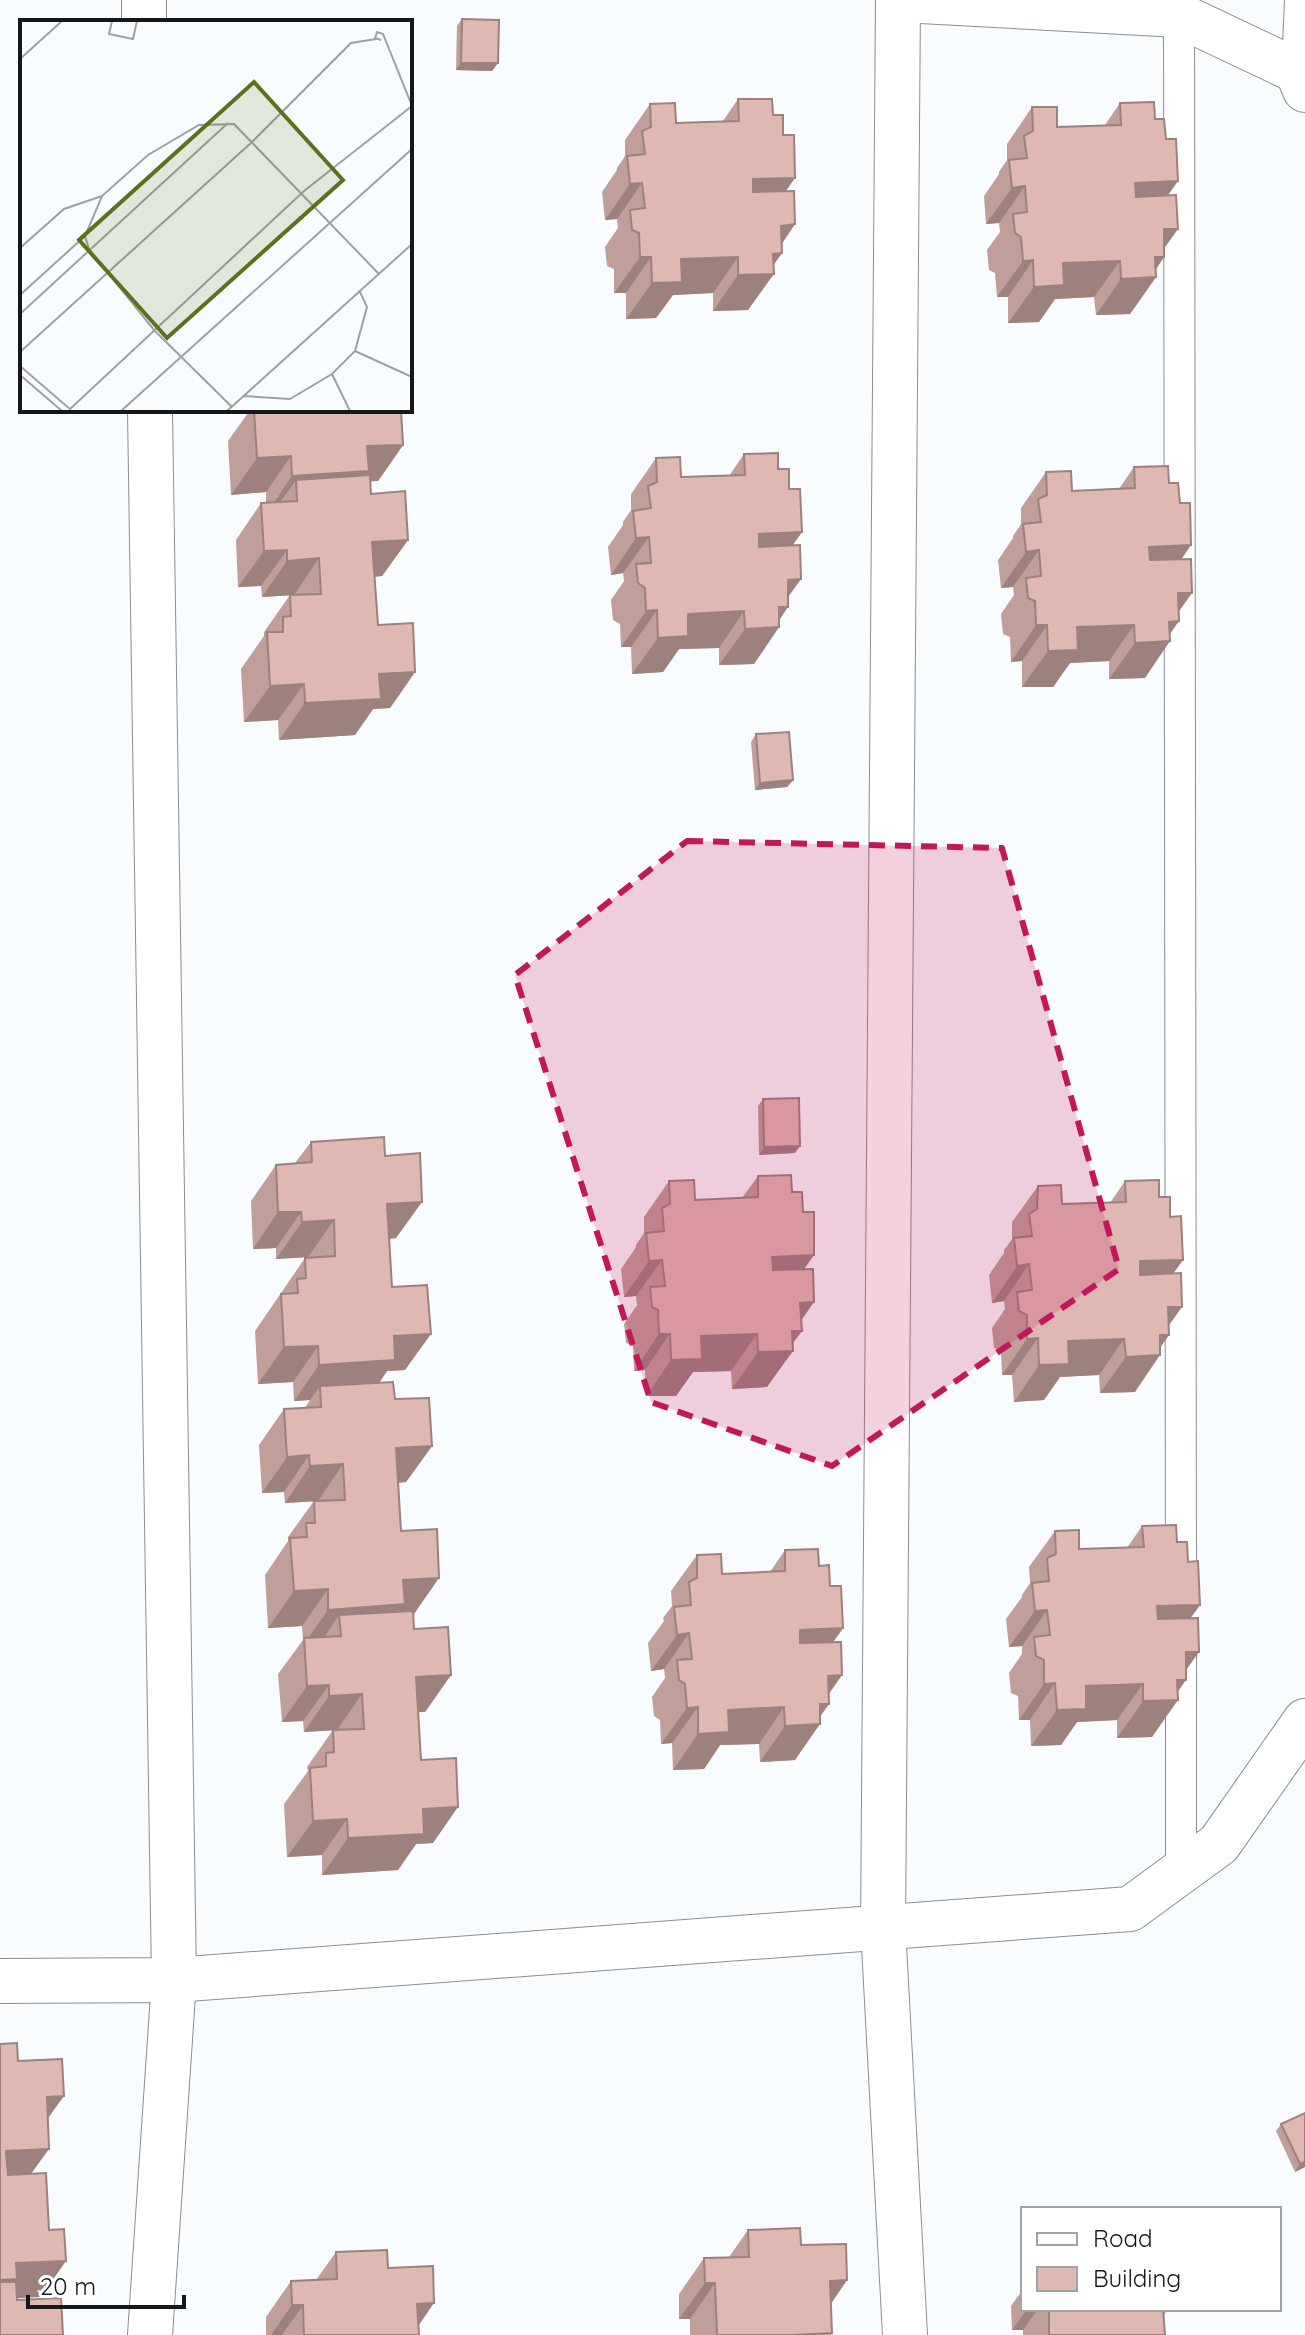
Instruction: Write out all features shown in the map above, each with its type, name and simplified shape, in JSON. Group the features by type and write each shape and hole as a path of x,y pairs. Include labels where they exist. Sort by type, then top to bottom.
{"street":[{"path":"905,2335 883,1927 900,0 1179,8 1301,80"},
{"path":"150,412 174,1980 150,2335"},
{"path":"0,1981 174,1980 1130,1909 1219,1844 1305,1721"}],"lane":[{"path":"1300,0 1301,80"},
{"path":"1179,8 1181,1872"}],"highlighted area":[{"path":"687,841 1002,848 1119,1269 832,1466 651,1402 515,975"}],"building":[{"path":"462,19 499,20 498,63 461,63"},
{"path":"738,99 772,99 773,115 783,115 783,135 794,135 795,178 753,179 753,192 794,191 795,224 781,226 782,253 773,254 774,274 738,275 738,257 681,259 682,282 652,283 651,257 640,257 639,233 632,230 630,210 645,208 642,183 630,184 627,156 645,154 642,131 651,127 650,104 675,103 676,123 739,121"},
{"path":"1154,102 1155,119 1164,119 1166,139 1176,139 1178,181 1135,183 1136,197 1176,195 1178,229 1164,229 1164,257 1155,257 1156,277 1121,279 1120,261 1063,263 1064,285 1034,287 1033,260 1023,261 1021,237 1015,233 1013,214 1027,212 1025,186 1012,188 1009,160 1027,158 1024,136 1033,131 1032,107 1057,107 1057,127 1121,125 1120,103"},
{"path":"254,412 401,412 403,445 367,446 369,471 292,476 291,456 257,458"},
{"path":"778,453 778,469 789,469 789,489 800,489 802,532 759,534 759,547 800,545 801,579 788,580 788,607 779,607 779,627 745,629 744,611 688,614 688,636 658,638 657,610 646,611 645,588 638,583 636,564 651,563 649,537 636,538 633,511 651,508 648,486 657,482 656,458 680,457 681,477 745,475 744,454"},
{"path":"1168,466 1169,483 1178,483 1180,503 1190,503 1191,545 1149,547 1150,560 1191,559 1192,593 1178,593 1179,621 1169,622 1170,641 1135,643 1134,625 1077,627 1078,650 1048,651 1047,625 1036,625 1035,601 1028,598 1026,578 1041,576 1039,550 1026,552 1023,524 1041,522 1038,499 1047,495 1046,472 1071,471 1072,491 1135,488 1134,467"},
{"path":"370,475 371,494 405,491 408,540 372,542 378,625 413,623 415,672 379,674 381,699 305,703 304,684 270,686 267,632 283,632 283,617 291,616 290,595 321,594 319,558 287,561 287,550 264,551 261,503 297,501 296,480"},
{"path":"789,732 793,780 760,783 756,734"},
{"path":"799,1098 800,1146 764,1147 763,1099"},
{"path":"384,1137 385,1156 420,1153 422,1202 387,1204 392,1287 427,1285 431,1334 394,1336 395,1360 319,1365 318,1346 284,1347 281,1294 298,1293 297,1279 306,1278 305,1258 335,1256 334,1220 302,1222 301,1212 278,1212 276,1165 312,1162 311,1142"},
{"path":"791,1175 792,1192 802,1192 803,1212 814,1212 814,1255 772,1257 773,1270 813,1269 814,1302 800,1303 802,1331 792,1331 793,1351 758,1352 757,1334 701,1336 702,1359 671,1360 670,1334 659,1334 658,1310 652,1307 650,1287 665,1286 662,1260 649,1261 646,1233 664,1231 662,1208 670,1204 669,1181 694,1180 695,1200 758,1197 758,1176"},
{"path":"1159,1180 1159,1197 1170,1197 1170,1217 1181,1216 1183,1260 1140,1261 1140,1275 1181,1273 1182,1307 1168,1307 1169,1335 1160,1335 1160,1355 1126,1357 1124,1339 1068,1341 1069,1364 1039,1365 1038,1338 1027,1339 1027,1315 1019,1311 1017,1292 1032,1290 1029,1264 1017,1266 1014,1238 1032,1236 1029,1214 1037,1209 1038,1186 1061,1185 1062,1204 1126,1202 1125,1181"},
{"path":"393,1382 395,1399 429,1398 432,1446 396,1448 401,1531 437,1529 439,1578 403,1580 405,1604 328,1610 328,1589 294,1591 290,1538 307,1537 306,1523 315,1523 314,1501 345,1500 343,1464 310,1466 309,1455 287,1457 284,1409 321,1407 320,1386"},
{"path":"1176,1525 1177,1542 1187,1542 1188,1562 1198,1561 1200,1605 1157,1606 1158,1619 1198,1618 1199,1652 1186,1652 1186,1680 1177,1680 1178,1700 1143,1701 1143,1684 1086,1686 1086,1709 1057,1710 1055,1683 1044,1684 1044,1660 1036,1656 1034,1637 1050,1635 1047,1610 1035,1611 1032,1583 1049,1581 1047,1558 1056,1554 1055,1531 1079,1530 1079,1549 1144,1547 1142,1526"},
{"path":"818,1549 819,1566 829,1565 830,1586 841,1586 843,1628 800,1630 800,1643 841,1642 842,1675 828,1676 829,1704 820,1704 820,1724 785,1726 784,1707 728,1710 729,1732 698,1734 698,1707 687,1708 685,1684 679,1680 677,1660 692,1659 689,1633 677,1635 674,1607 691,1605 689,1582 697,1578 697,1555 721,1554 722,1574 785,1571 785,1550"},
{"path":"413,1611 414,1629 448,1627 451,1675 416,1677 421,1760 456,1758 458,1807 423,1809 424,1834 348,1838 347,1819 313,1821 310,1768 326,1766 326,1753 334,1752 333,1730 364,1729 362,1694 329,1696 329,1685 307,1686 304,1638 341,1636 339,1615"},
{"path":"17,2043 18,2061 62,2059 64,2096 47,2097 49,2149 6,2151 8,2175 46,2173 49,2230 64,2229 66,2261 16,2263 17,2279 0,2280 0,2044"},
{"path":"1305,2113 1305,2162 1300,2164 1281,2124"},
{"path":"800,2228 801,2245 846,2244 847,2280 830,2281 832,2333 717,2335 715,2283 705,2283 704,2258 749,2257 748,2230"},
{"path":"387,2250 388,2268 433,2266 434,2303 417,2304 419,2335 304,2335 303,2305 292,2305 291,2281 337,2279 336,2252"},
{"path":"0,2282 16,2282 17,2300 61,2298 63,2335 0,2335"},
{"path":"1049,2311 1163,2311 1165,2335 1049,2335"}]}
